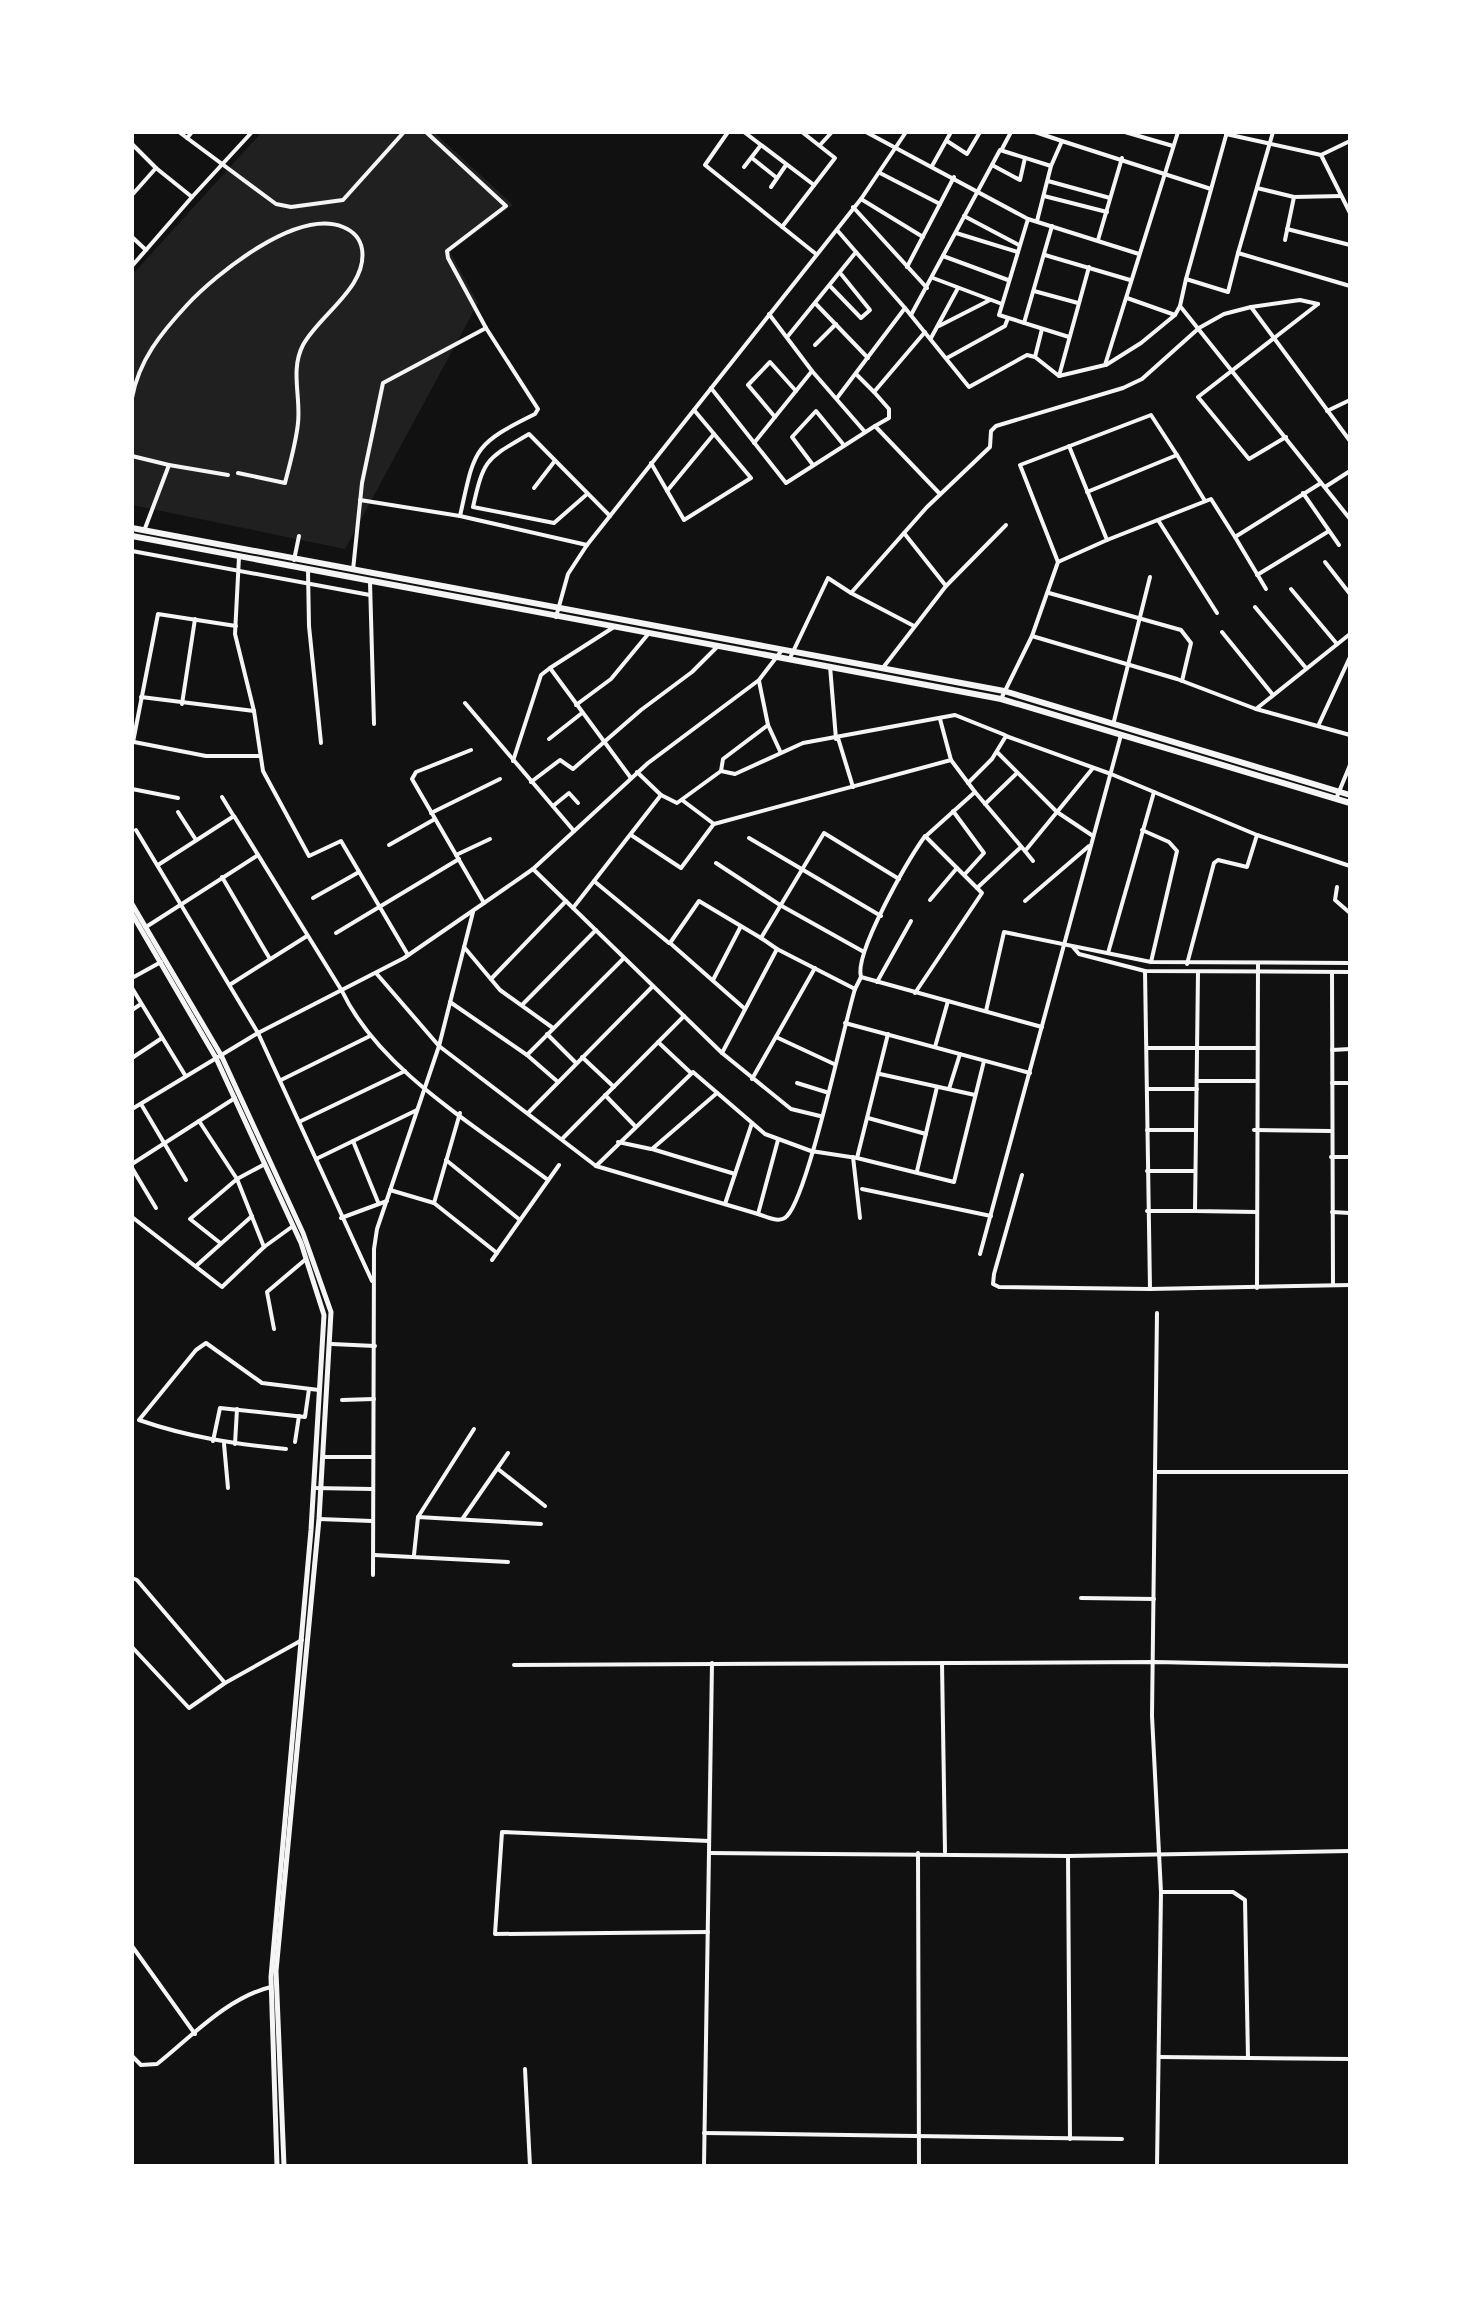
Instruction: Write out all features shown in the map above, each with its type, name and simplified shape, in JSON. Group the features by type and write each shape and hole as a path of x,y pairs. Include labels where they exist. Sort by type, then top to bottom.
{"main road":[{"path":"132,528 353,570 614,627 718,646 780,653"},
{"path":"132,536 370,582 882,669 1115,718 1125,725 1337,795 1350,803"},
{"path":"791,655 830,666 1003,695 1337,795 1350,795"},
{"path":"132,904 218,1056 321,1279 331,1312 332,1344 324,1457 317,1488 319,1519 276,1971 284,2166"},
{"path":"132,914 218,1056 293,1226 324,1315 317,1488 271,1987 277,2166"}],"street":[{"path":"179,132 283,207 336,202 349,196 404,132"},
{"path":"187,138 192,132"},
{"path":"132,266 252,132"},
{"path":"426,132 506,206 447,251 448,258 486,328 538,409 535,414 495,434 479,448 473,460 460,516"},
{"path":"728,132 705,165 816,254"},
{"path":"744,132 814,185"},
{"path":"782,227 835,158 802,132"},
{"path":"820,145 832,132"},
{"path":"866,132 1028,219 1139,254"},
{"path":"557,613 568,574 587,545 861,199 906,132"},
{"path":"932,166 951,132"},
{"path":"947,141 967,154 980,132"},
{"path":"911,315 1011,132"},
{"path":"1035,132 1211,189"},
{"path":"1127,132 1173,147"},
{"path":"1105,365 1178,132"},
{"path":"1186,279 1228,292 1273,132"},
{"path":"1059,376 1105,365 1141,343 1175,315 1226,133 1321,155 1350,141"},
{"path":"1037,221 1051,166 1062,141"},
{"path":"132,144 192,197"},
{"path":"744,167 761,145"},
{"path":"1002,149 1051,166"},
{"path":"1321,155 1350,213"},
{"path":"752,158 777,178"},
{"path":"992,165 1020,180 1025,158"},
{"path":"1098,240 1122,158"},
{"path":"771,187 786,165"},
{"path":"133,192 156,168"},
{"path":"880,173 940,204"},
{"path":"907,267 954,177"},
{"path":"1048,181 1110,198"},
{"path":"1257,188 1294,197 1342,196"},
{"path":"1044,196 1107,212"},
{"path":"1285,240 1294,197"},
{"path":"861,199 923,237"},
{"path":"853,207 927,288"},
{"path":"964,216 1020,245"},
{"path":"1028,219 999,315 1069,337"},
{"path":"132,398 140,366 155,344 210,283 257,249 294,230 325,223 351,230 360,243 361,266 347,291 303,345 296,378 298,425 285,483 238,473"},
{"path":"1024,323 1052,226"},
{"path":"836,229 931,338 969,387 1027,355 1035,357 1059,376"},
{"path":"1287,229 1350,245"},
{"path":"956,233 1018,252"},
{"path":"132,237 146,250"},
{"path":"788,336 856,252"},
{"path":"1238,253 1350,286"},
{"path":"1045,255 1131,281"},
{"path":"943,256 1008,280"},
{"path":"1059,376 1089,267"},
{"path":"831,286 861,318 870,310 841,274"},
{"path":"932,278 1002,304"},
{"path":"931,338 958,288"},
{"path":"1034,291 1078,303"},
{"path":"1127,298 1175,315"},
{"path":"939,326 990,300"},
{"path":"851,593 940,494 990,447 991,431 996,426 1142,379 1198,327 1224,314 1300,300 1318,304 1272,336 1198,397 1201,405 1249,459 1286,437"},
{"path":"816,304 868,358"},
{"path":"1180,306 1350,519"},
{"path":"1251,307 1350,441"},
{"path":"837,398 905,308"},
{"path":"769,314 812,371 865,432"},
{"path":"947,358 1005,326 1008,318"},
{"path":"815,345 836,324"},
{"path":"353,570 360,500 383,383 486,328"},
{"path":"1035,357 1042,329"},
{"path":"874,392 925,332"},
{"path":"775,417 748,385 770,362 796,391"},
{"path":"754,443 812,371"},
{"path":"711,388 786,483 843,444 889,418 889,409 856,374"},
{"path":"1327,411 1350,400"},
{"path":"651,463 684,520 751,478 694,410"},
{"path":"813,465 792,437 816,411 843,444"},
{"path":"1003,695 1032,636 1058,562 1020,465 1151,415 1205,501"},
{"path":"875,426 940,494"},
{"path":"586,495 554,523 473,507 481,471 489,458 529,434 610,516"},
{"path":"667,491 714,434"},
{"path":"1069,446 1107,540"},
{"path":"1087,492 1177,455"},
{"path":"132,456 228,475"},
{"path":"534,488 554,462"},
{"path":"144,531 169,465"},
{"path":"1235,537 1303,493 1350,471"},
{"path":"1303,493 1339,545"},
{"path":"1058,562 1211,499 1266,589"},
{"path":"360,500 460,516 587,545"},
{"path":"1158,520 1217,613"},
{"path":"882,669 946,586 1006,525"},
{"path":"1257,575 1329,531"},
{"path":"904,533 946,586"},
{"path":"294,560 299,536"},
{"path":"132,551 370,595"},
{"path":"239,557 236,626 263,771 309,856 341,841 408,955"},
{"path":"1325,562 1350,594"},
{"path":"308,571 321,743"},
{"path":"1115,718 1150,577"},
{"path":"791,655 828,578 914,626"},
{"path":"370,582 374,724"},
{"path":"1291,589 1337,644"},
{"path":"1048,593 1181,630 1189,637 1190,652 1182,681"},
{"path":"1255,607 1306,668"},
{"path":"236,626 161,613 156,616 133,742 206,756 261,756"},
{"path":"182,704 195,619"},
{"path":"513,761 541,675 614,627"},
{"path":"1222,632 1273,695"},
{"path":"576,705 611,679 649,633"},
{"path":"1256,709 1350,634"},
{"path":"1032,636 1182,681 1256,709 1350,735"},
{"path":"531,782 560,760 573,769 692,672 718,646"},
{"path":"132,1109 258,1033 408,955 533,869 637,772 759,680 780,653"},
{"path":"1318,724 1350,657"},
{"path":"830,666 837,739 853,787"},
{"path":"550,668 631,778"},
{"path":"759,680 768,725 780,751"},
{"path":"141,697 254,711"},
{"path":"465,703 574,831"},
{"path":"549,739 582,713"},
{"path":"721,771 735,774 780,751 960,715 1257,835 1350,866"},
{"path":"940,719 951,760 1033,861"},
{"path":"637,772 674,803 721,771 723,759 768,725"},
{"path":"980,1254 1125,725"},
{"path":"968,783 997,752 1006,736"},
{"path":"471,750 414,775 412,779 484,903"},
{"path":"997,752 1057,812 1093,836"},
{"path":"631,835 681,868 714,824 951,760"},
{"path":"1337,795 1350,765"},
{"path":"977,888 1023,849 1093,768"},
{"path":"985,804 1016,774"},
{"path":"431,813 500,779"},
{"path":"132,789 178,798"},
{"path":"376,973 439,1046 596,1166 780,1220 788,1216 800,1195 845,1023 861,977 858,966 864,952 899,879 925,836 975,792"},
{"path":"1108,953 1154,792"},
{"path":"553,806 569,793 578,803"},
{"path":"573,908 661,795"},
{"path":"222,797 342,991 356,1021 405,1071 548,1180"},
{"path":"682,800 714,824"},
{"path":"953,811 984,853 964,874"},
{"path":"178,812 196,841"},
{"path":"158,865 234,816"},
{"path":"389,845 435,819"},
{"path":"136,830 258,1033 373,1283"},
{"path":"1142,830 1169,842 1177,851 1151,962"},
{"path":"761,938 824,833 899,879"},
{"path":"1187,964 1214,863 1218,860 1247,867 1257,835"},
{"path":"915,993 982,893 925,836"},
{"path":"749,838 881,916"},
{"path":"336,933 490,839"},
{"path":"1025,901 1091,845"},
{"path":"146,927 258,855"},
{"path":"716,863 780,905 864,952"},
{"path":"930,900 957,868"},
{"path":"533,869 652,987 752,1079 791,1109 820,1116"},
{"path":"313,898 359,872"},
{"path":"222,877 270,959"},
{"path":"594,881 745,1009"},
{"path":"1337,887 1335,900 1350,913"},
{"path":"491,979 566,901"},
{"path":"670,943 699,901 777,949 855,989"},
{"path":"373,1575 373,1283 377,1229 439,1046 474,910"},
{"path":"877,982 911,921"},
{"path":"713,980 741,926"},
{"path":"522,1005 596,930"},
{"path":"986,1011 1004,932 1151,962 1350,963"},
{"path":"231,984 307,936"},
{"path":"464,947 491,979 553,1028"},
{"path":"1073,947 1079,954 1145,971 1350,972"},
{"path":"722,1053 777,949"},
{"path":"527,1055 623,959"},
{"path":"132,978 161,962"},
{"path":"1257,1288 1254,1130 1258,964"},
{"path":"752,1079 815,968"},
{"path":"1145,971 1150,1289"},
{"path":"1195,1211 1198,972"},
{"path":"1332,972 1333,1285"},
{"path":"861,977 1042,1027"},
{"path":"528,1113 652,987"},
{"path":"132,988 185,1076"},
{"path":"935,1047 948,1001"},
{"path":"450,1002 527,1055 558,1082"},
{"path":"132,1010 141,1004"},
{"path":"563,1138 684,1016"},
{"path":"845,1023 1030,1073"},
{"path":"547,1034 576,1063"},
{"path":"860,1218 855,1157 880,1074 888,1034"},
{"path":"281,1080 370,1036"},
{"path":"776,1037 834,1064"},
{"path":"132,1058 162,1038"},
{"path":"658,1042 752,1123 778,1140 811,1151 855,1157 954,1182 984,1061"},
{"path":"1147,1048 1256,1048"},
{"path":"1332,1050 1350,1049"},
{"path":"949,1089 960,1054"},
{"path":"582,1057 614,1087"},
{"path":"301,1121 405,1071"},
{"path":"596,1166 691,1073"},
{"path":"880,1074 975,1095"},
{"path":"1197,1081 1255,1081"},
{"path":"797,1083 826,1092"},
{"path":"1332,1083 1350,1083"},
{"path":"917,1172 937,1087"},
{"path":"1147,1089 1197,1089"},
{"path":"652,1149 717,1093"},
{"path":"605,1095 635,1125"},
{"path":"156,1208 132,1166 235,1098"},
{"path":"141,1104 186,1180"},
{"path":"316,1159 417,1110"},
{"path":"434,1203 460,1113"},
{"path":"868,1118 926,1134"},
{"path":"199,1121 237,1179 264,1247"},
{"path":"725,1204 752,1123"},
{"path":"1147,1130 1196,1130"},
{"path":"1254,1130 1331,1131"},
{"path":"758,1214 778,1140"},
{"path":"353,1141 378,1202"},
{"path":"618,1142 735,1174"},
{"path":"1331,1157 1350,1157"},
{"path":"446,1160 520,1220"},
{"path":"219,1242 190,1219 237,1179 265,1164"},
{"path":"492,1260 559,1165"},
{"path":"1147,1171 1195,1171"},
{"path":"1022,1175 993,1284 999,1287 1150,1289 1350,1285"},
{"path":"862,1189 991,1216"},
{"path":"390,1190 434,1203 497,1253"},
{"path":"341,1218 387,1201"},
{"path":"1147,1211 1256,1212"},
{"path":"1332,1212 1350,1213"},
{"path":"196,1266 219,1242 252,1216"},
{"path":"132,1217 222,1287 264,1247 293,1226"},
{"path":"274,1329 267,1292 306,1259"},
{"path":"1157,1313 1152,1716 1161,1892 1157,2166"},
{"path":"286,1449 224,1444 139,1420 196,1350 206,1343 262,1383 321,1390"},
{"path":"332,1344 375,1346"},
{"path":"213,1441 219,1410 237,1409 305,1417 309,1389"},
{"path":"342,1400 374,1399"},
{"path":"235,1444 237,1409"},
{"path":"295,1442 299,1416"},
{"path":"414,1555 418,1517 474,1429"},
{"path":"224,1444 228,1488"},
{"path":"463,1518 508,1453"},
{"path":"324,1457 373,1457"},
{"path":"498,1469 545,1506"},
{"path":"1155,1472 1350,1472"},
{"path":"317,1488 372,1489"},
{"path":"418,1517 541,1524"},
{"path":"319,1519 372,1521"},
{"path":"374,1555 508,1562"},
{"path":"132,1578 225,1683"},
{"path":"1081,1598 1154,1599"},
{"path":"132,1647 189,1708 225,1683 302,1640"},
{"path":"514,1665 1155,1662 1350,1666"},
{"path":"704,2166 712,1663"},
{"path":"942,1663 945,1853"},
{"path":"708,1932 495,1934 502,1832 709,1841"},
{"path":"709,1853 1068,1856 1350,1851"},
{"path":"918,1853 919,2166"},
{"path":"1068,1856 1070,2139"},
{"path":"1161,1892 1233,1892 1245,1900 1248,2058"},
{"path":"132,1946 195,2034"},
{"path":"132,2056 141,2065 153,2066 254,1991 271,1987"},
{"path":"1160,2057 1350,2059"},
{"path":"525,2069 530,2166"},
{"path":"704,2133 1122,2139"}],"shaded area":[{"path":"262,132 434,132 513,205 450,252 478,303 345,549 132,505 132,275"}]}
